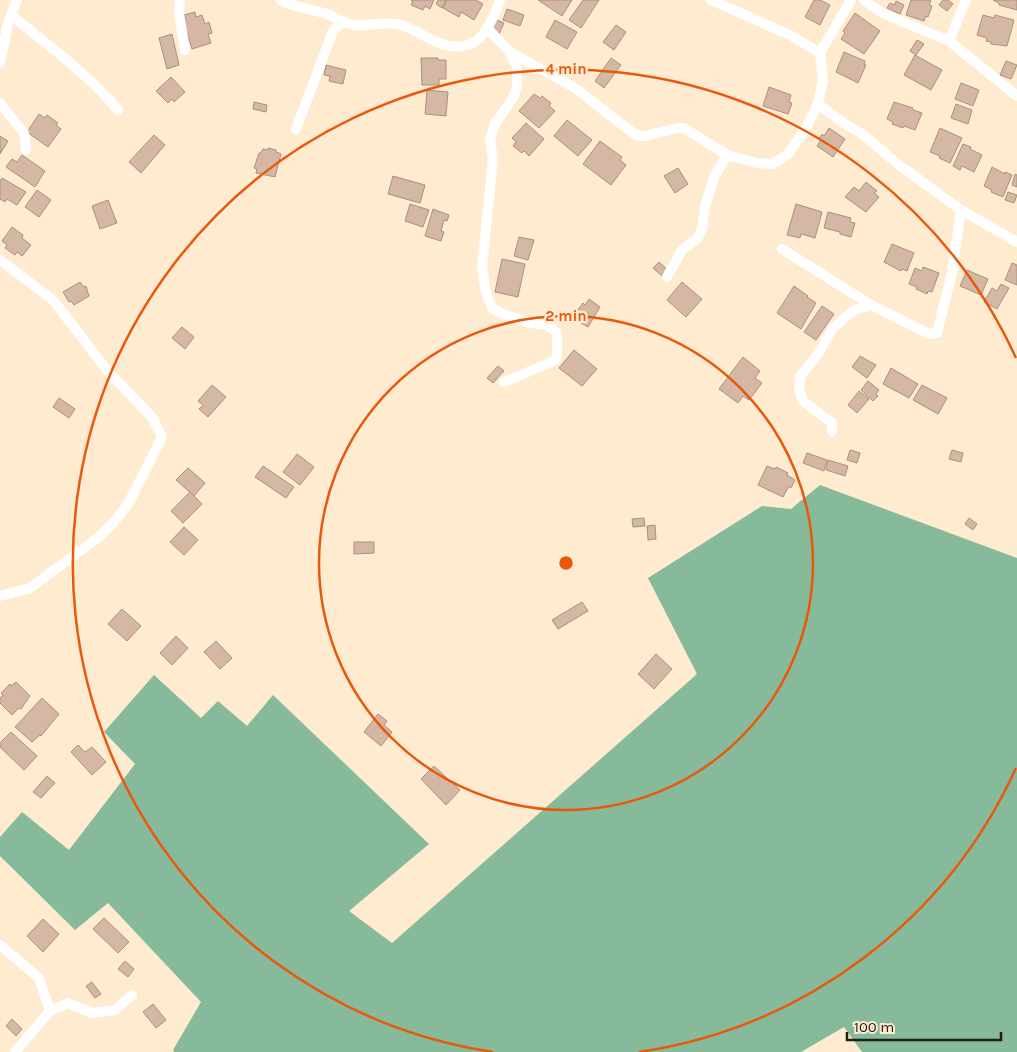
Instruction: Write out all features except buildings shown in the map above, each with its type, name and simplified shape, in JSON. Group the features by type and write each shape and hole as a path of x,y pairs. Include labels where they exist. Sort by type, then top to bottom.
{"street":[{"path":"0,63 6,22 17,0"},
{"path":"180,0 179,13 185,50"},
{"path":"280,0 294,7 314,10 330,15 342,22 355,25 402,25 431,40 453,47 470,45 481,38 500,0"},
{"path":"711,0 728,3 820,53"},
{"path":"510,52 575,88 638,136 684,128 727,155 757,163 772,164 788,154 807,126 818,104 823,80 820,53 852,0"},
{"path":"864,0 882,13 950,41 995,80 1017,96"},
{"path":"950,41 966,0"},
{"path":"6,22 80,73 106,96 118,110"},
{"path":"296,130 333,31 342,22"},
{"path":"487,28 510,52 517,66 518,86 513,98 495,124 490,140 493,159 482,267 486,293 490,304 498,311 530,323 546,325 557,333 557,357 554,361 504,382"},
{"path":"0,103 24,133 26,150"},
{"path":"818,104 861,133 899,165 961,210 1017,242"},
{"path":"667,277 682,250 698,238 714,177 727,155"},
{"path":"782,249 871,305 929,334 936,333 952,273 961,210"},
{"path":"0,260 53,300 110,374 152,417 162,437 128,504 115,521 99,536 30,588 0,596"},
{"path":"832,432 832,423 804,401 799,389 800,376 816,358 834,328 854,310 871,305"},
{"path":"0,945 39,978 50,1011"},
{"path":"15,1052 50,1011 68,1003 92,1013 115,1010 132,995"}],"green space":[{"path":"820,485 1017,558 1017,1052 862,1052 844,1027 801,1052 174,1052 173,1050 201,1002 108,903 75,930 0,856 0,837 22,812 69,850 135,764 104,732 154,675 201,718 218,701 247,726 273,695 429,844 349,911 392,943 697,674 648,578 762,506 791,509"}]}
